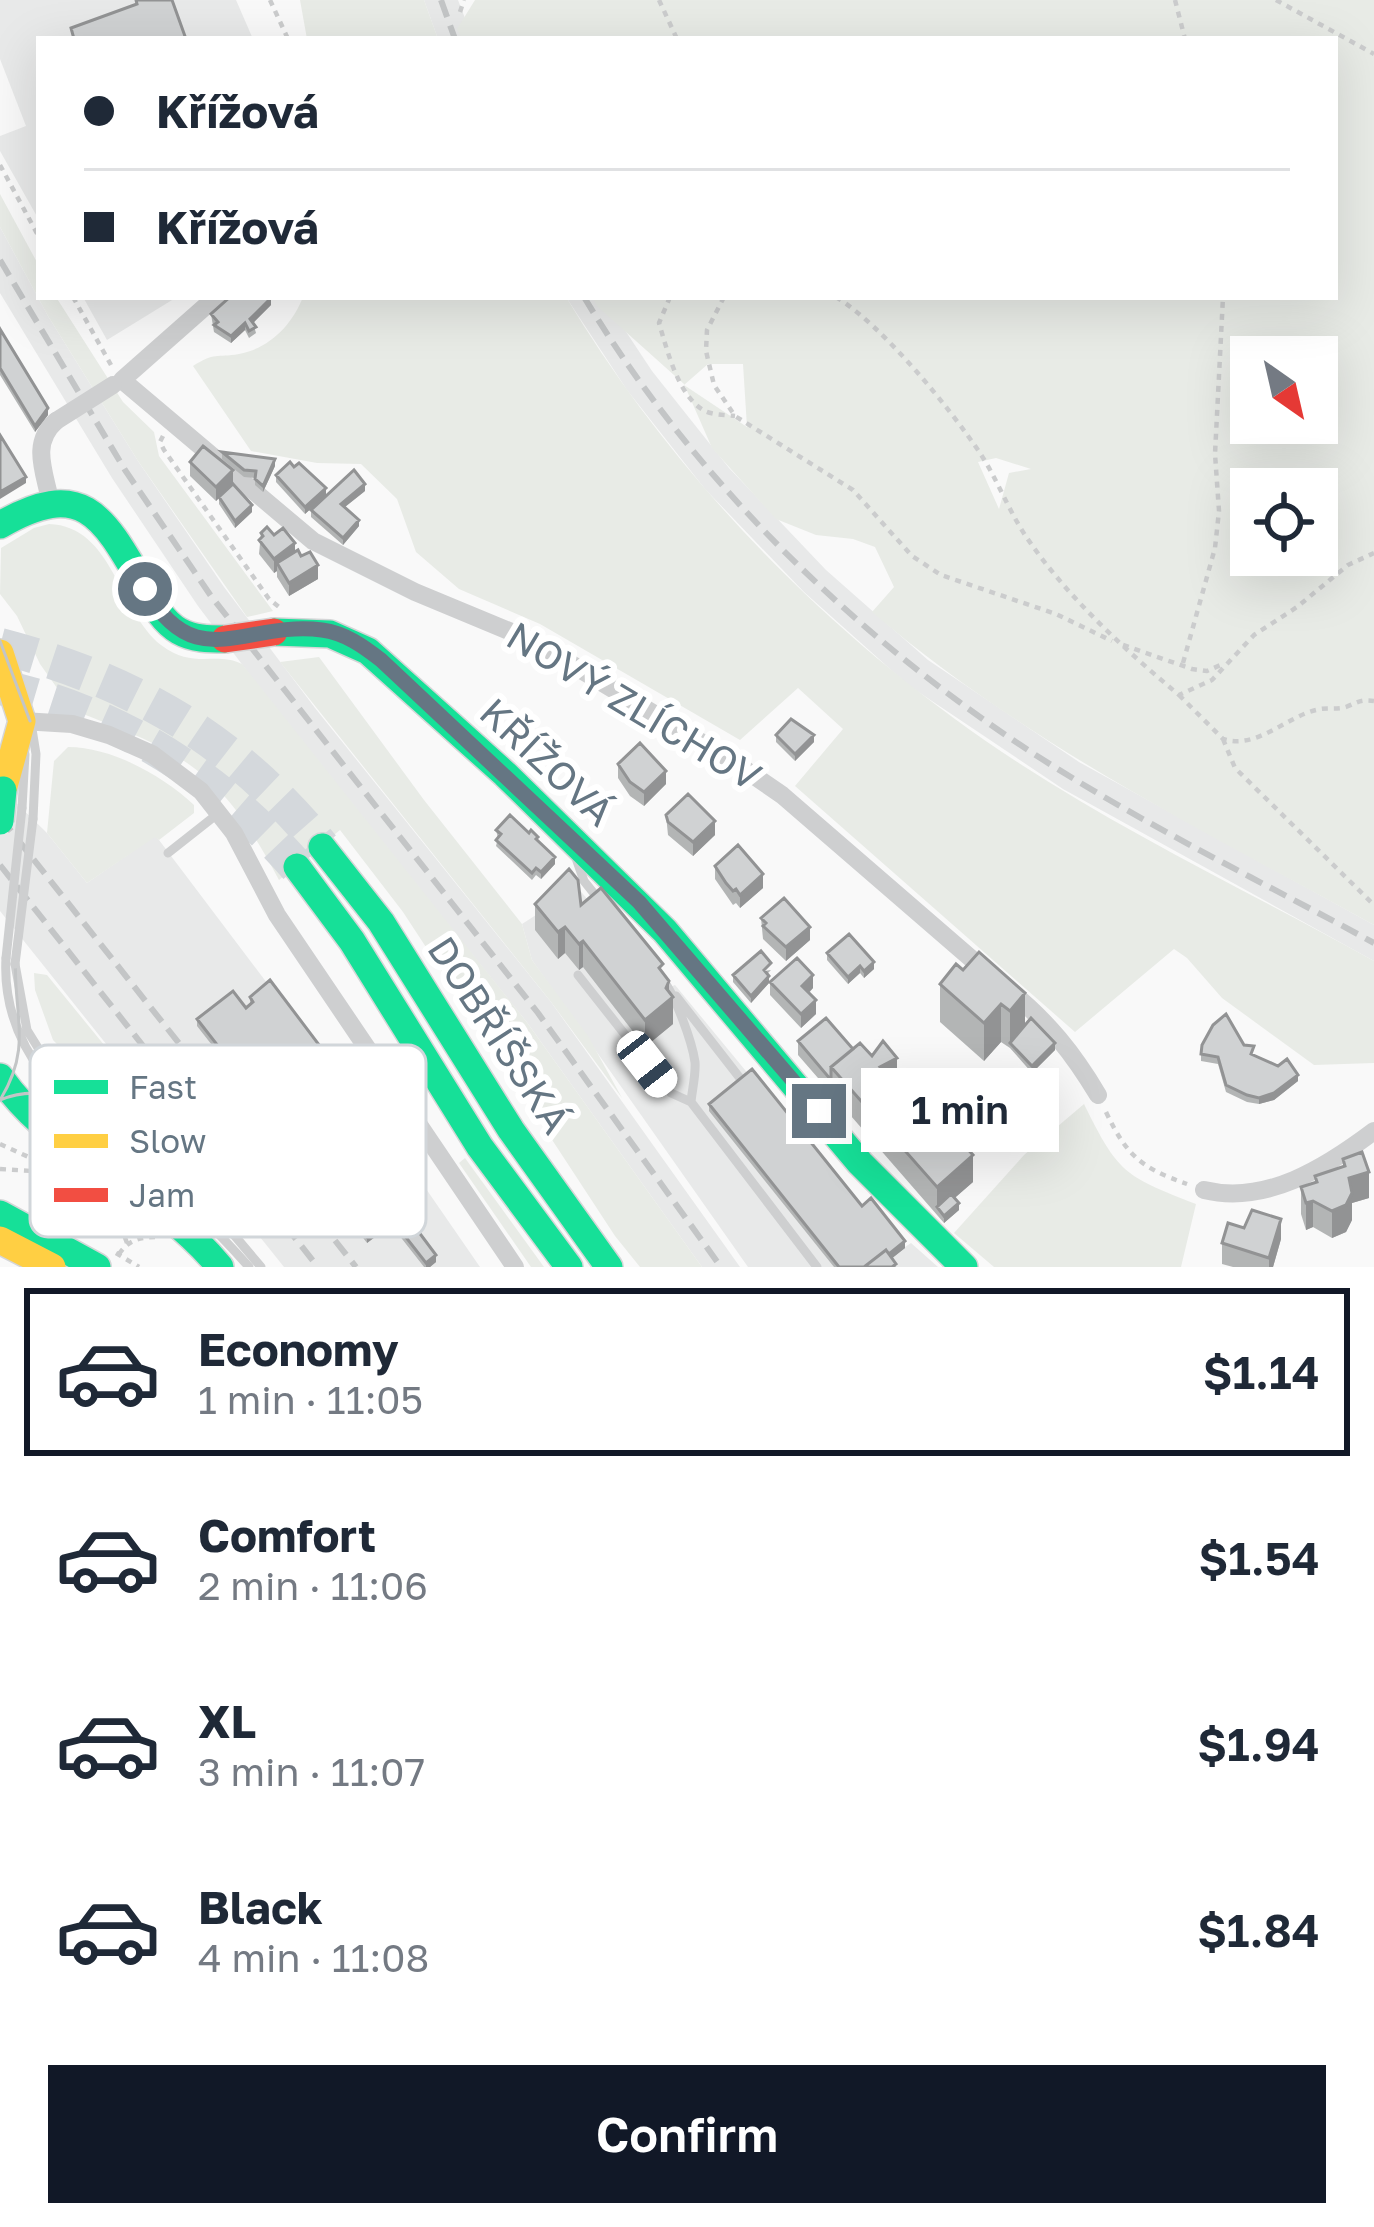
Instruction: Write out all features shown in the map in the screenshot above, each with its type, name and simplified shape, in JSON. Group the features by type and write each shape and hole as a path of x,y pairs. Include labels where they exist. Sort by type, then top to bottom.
{"main road":[{"path":"0,525 50,500"},
{"name":"KŘÍŽOVÁ","path":"50,500 72,502 103,523 171,626 193,638 322,630 365,648 583,848 688,955 877,1180 964,1267"},
{"path":"0,653 25,724 8,806"},
{"name":"DOBŘÍŠSKÁ","path":"322,847 381,922 511,1130 609,1267"},
{"name":"DOBŘÍŠSKÁ","path":"297,867 352,941 417,1045"},
{"name":"DOBŘÍŠSKÁ","path":"426,1060 480,1147 568,1267"},
{"path":"3,1090 30,1114"},
{"path":"0,1214 30,1227"},
{"path":"53,1237 108,1261"},
{"path":"193,1237 220,1267"},
{"path":"0,1240 52,1267"}],"street":[{"path":"50,500 40,445 43,434 117,382 213,300"},
{"name":"NOVÝ ZLÍCHOV","path":"117,382 313,541 416,592 533,641 782,795 1042,1017 1072,1051 1098,1095"},
{"path":"25,724 72,724 132,744 187,778 220,812 277,915 365,1045"},
{"path":"1204,1190 1228,1196 1273,1188 1310,1172 1374,1131"},
{"path":"426,1135 515,1267"}],"lane":[{"path":"25,724 36,754 33,819 5,985 14,1026 30,1061"},
{"path":"8,806 11,961 27,1030 36,1045"},
{"path":"168,853 220,812"},
{"path":"583,848 577,861 584,881 610,914"},
{"path":"649,963 743,1082"},
{"path":"578,975 670,1094 691,1102 818,1267"},
{"path":"676,996 694,1062 691,1102"},
{"path":"220,1237 249,1267"},
{"path":"236,1237 261,1267"}],"path":[{"path":"273,0 287,36"},
{"path":"460,12 464,0"},
{"path":"658,0 676,36"},
{"path":"1175,0 1184,36"},
{"path":"1276,0 1374,54"},
{"path":"0,165 36,231"},
{"path":"75,300 117,382"},
{"path":"669,300 659,322 670,358 691,399 707,412 735,416"},
{"path":"722,300 707,330 706,351 714,385 735,416 853,490 912,556 941,574 1192,669 1207,670 1229,661"},
{"path":"841,300 889,341 980,454 1025,536 1117,643 1179,694 1223,739 1235,768 1374,905"},
{"path":"1183,663 1217,530 1215,454 1223,300"},
{"path":"169,421 160,442 164,450 269,599"},
{"path":"1179,694 1212,680 1254,634 1297,608 1324,582 1374,554"},
{"path":"1223,739 1232,742 1258,736 1317,710 1342,709 1361,699 1374,701"},
{"path":"1098,1095 1123,1147 1152,1172 1204,1190"},
{"path":"0,1169 30,1171"},
{"path":"125,1237 127,1243"},
{"path":"108,1261 141,1237 164,1237"}],"shaded area":[{"path":"0,0 236,0 252,36 36,36 36,215 0,151 0,136 26,126 0,59"},
{"path":"300,0 424,0 437,36 306,36"},
{"path":"424,0 458,0 472,36 437,36"},
{"path":"475,0 1374,0 1374,925 1115,781 930,659 872,612 894,587 875,547 816,535 776,519 712,448 685,385 747,427 743,364 708,364 684,385 594,300 1338,300 1338,36 460,36 457,29","holes":["996,458 1031,469 1009,473 999,509 978,462"]},
{"path":"0,194 36,260 36,294 0,227"},
{"path":"0,227 36,300 224,587 551,1002 740,1267 702,1267 526,1021 290,728 198,606 112,478 0,293"},
{"path":"39,300 58,300 123,402 154,432 159,456 273,611 247,617 138,461"},
{"path":"85,300 172,300 107,340"},
{"path":"302,300 568,300 609,364 706,489 759,548 875,657 1047,781 1374,961 1374,1063 1314,1065 1222,998 1174,949 1075,1032 795,786 843,729 798,688 740,740 540,624 459,589 416,552 397,499 361,464 317,463 251,451 193,366 211,357 250,351 270,341 293,317"},
{"path":"568,300 605,300 652,371 729,468 826,570 928,660 1079,762 1374,925 1374,961 1063,789 908,685 804,592 705,489 627,390"},
{"path":"49,524 70,528 101,554 134,612 161,645 184,657 242,664 526,1021 702,1267 640,1267 403,912 340,830 279,880 236,810 192,766 137,736 62,706 62,695 0,594 1,548"},
{"path":"319,657 522,924 532,960 588,1036 622,1098 280,662"},
{"path":"68,747 102,752 136,765 181,794 194,805 194,813 87,883 47,833 54,761"},
{"path":"0,787 47,833 87,883 155,836 270,987 253,1045 107,1045 0,911"},
{"path":"578,888 663,990 675,985 862,1212 905,1247 911,1243 938,1267 748,1267 532,960 522,924"},
{"path":"34,973 47,975 104,1045 58,1045 35,990"},
{"path":"1084,1104 1115,1159 1126,1169 1196,1204 1181,1267 994,1267 954,1233 1024,1155"},
{"path":"465,1158 544,1267 531,1267 459,1163"},
{"path":"426,1189 480,1267 430,1267 436,1261 418,1237 426,1237"},
{"path":"260,1237 362,1237 367,1243 375,1237 400,1237 424,1267 284,1267"}],"building":[{"path":"136,0 172,0 185,36 73,36 71,28 137,4"},
{"path":"227,300 269,300 250,319 256,327 249,331 245,323 231,336 214,325 218,322 211,314"},
{"path":"0,329 48,408 35,426 0,368"},
{"path":"0,435 26,477 0,492"},
{"path":"203,446 233,470 216,487 190,462"},
{"path":"222,452 275,459 263,486 255,479 256,471 244,470"},
{"path":"290,462 294,467 299,463 326,488 305,507 276,475"},
{"path":"354,470 365,484 341,504 359,520 343,538 311,510"},
{"path":"233,484 252,505 235,521 219,497"},
{"path":"267,527 274,535 283,528 295,543 274,559 259,540"},
{"path":"298,550 301,556 310,552 318,565 289,583 277,563"},
{"path":"791,719 814,735 795,754 776,735"},
{"path":"640,743 666,771 644,792 618,764"},
{"path":"688,794 715,821 693,842 666,815"},
{"path":"510,815 555,857 541,872 536,868 532,873 496,840 501,834 496,830"},
{"path":"738,845 763,874 740,895 715,866"},
{"path":"569,869 578,880 581,905 601,888 663,964 659,968 673,997 645,1020 583,941 579,944 565,927 558,932 535,904"},
{"path":"784,898 810,927 786,947 763,926 766,923 761,918"},
{"path":"849,934 874,962 848,977 827,953"},
{"path":"761,951 771,963 764,970 769,976 751,996 733,975"},
{"path":"979,952 1025,993 1010,1011 1001,1004 984,1023 940,984 956,964 963,970"},
{"path":"797,958 813,975 802,986 816,1000 801,1014 770,982"},
{"path":"270,980 319,1045 217,1045 197,1019 233,991 246,1008 253,1002 250,997"},
{"path":"1226,1014 1244,1045 1254,1046 1251,1054 1278,1066 1287,1059 1298,1075 1259,1098 1226,1085 1218,1057 1201,1054 1213,1025"},
{"path":"826,1018 853,1049 831,1067 831,1080 798,1041"},
{"path":"1031,1018 1055,1043 1032,1066 1010,1043"},
{"path":"883,1041 897,1058 880,1067 910,1101 922,1099 973,1155 937,1187 831,1067 860,1043 872,1056"},
{"path":"752,1069 862,1206 871,1198 905,1241 889,1254 886,1250 864,1267 839,1267 709,1104"},
{"path":"1362,1152 1369,1172 1349,1178 1352,1193 1346,1205 1332,1211 1313,1201 1306,1203 1301,1187 1317,1182 1315,1176 1345,1166 1343,1159"},
{"path":"951,1194 959,1203 944,1216 937,1207"},
{"path":"1252,1210 1281,1219 1269,1258 1222,1243 1228,1223 1244,1228"},
{"path":"406,1237 423,1237 436,1255 426,1263"},
{"path":"886,1250 896,1264 864,1267"}],"tunnel":[{"path":"0,646 94,677 178,719 253,775 322,847"},
{"path":"0,687 85,714 163,753 233,804 297,867"}],"tram line":[{"path":"0,641 30,721"},
{"path":"0,1100 11,1080 19,1044 16,952 33,819"},
{"path":"0,1100 30,1093"}],"railway":[{"path":"441,0 454,36"},
{"path":"0,260 125,470 211,596 538,1013 721,1267"},
{"path":"586,300 626,362 721,484 773,540 887,645 1054,766 1374,943"},
{"path":"0,817 180,1045"},
{"path":"0,865 142,1045"},
{"path":"294,1237 318,1267"},
{"path":"332,1237 356,1267"}],"traffic: fast":[{"path":"0,525 52,504 88,511 116,541 168,622 190,636 225,639"},
{"path":"274,632 330,634 368,651 505,774 665,931 860,1163 964,1267"},
{"path":"0,821 3,790"},
{"path":"322,847 381,922 511,1130 609,1267"},
{"path":"297,867 352,941 417,1045"},
{"path":"426,1060 480,1147 569,1267"},
{"path":"0,1077 30,1112"},
{"path":"0,1214 30,1230"},
{"path":"42,1237 97,1267"},
{"path":"192,1237 220,1267"}],"traffic: slow":[{"path":"0,653 22,721 3,790"},
{"path":"0,1240 52,1267"}],"traffic: jam":[{"path":"225,639 274,632"}],"route":[{"path":"145,589 167,622 193,638 322,630 353,640 381,660 639,902 819,1111"}]}
